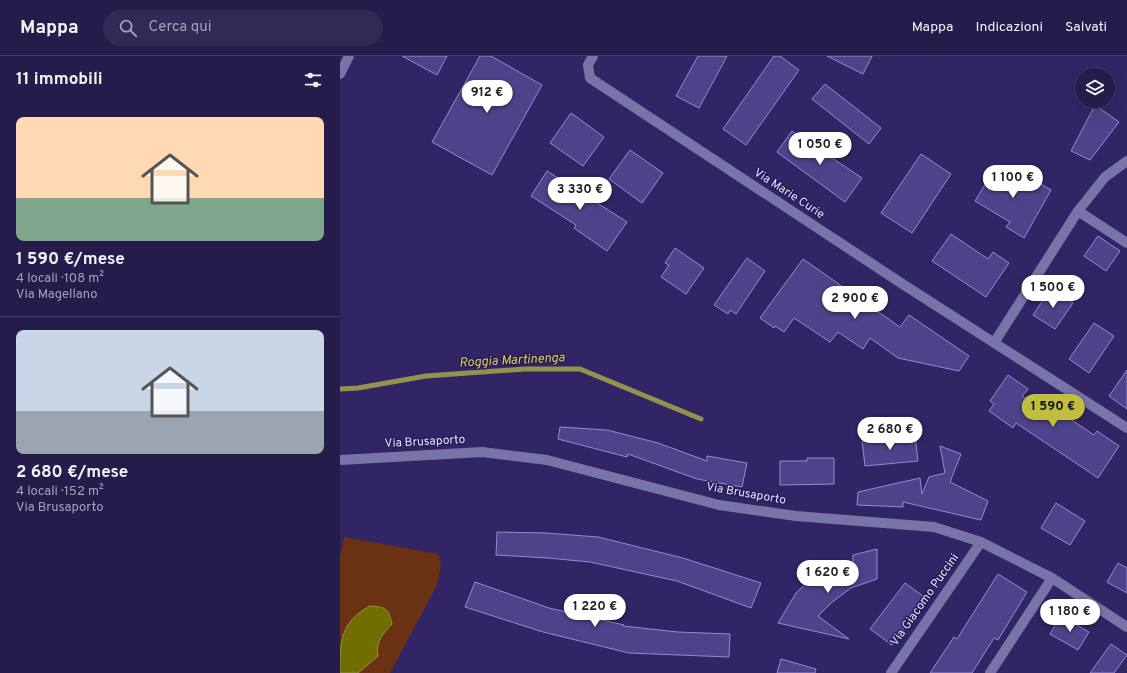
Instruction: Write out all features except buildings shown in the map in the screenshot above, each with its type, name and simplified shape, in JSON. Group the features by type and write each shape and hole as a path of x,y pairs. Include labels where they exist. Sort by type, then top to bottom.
{"street":[{"path":"340,74 349,56"},
{"name":"Via Marie Curie","path":"591,60 590,78 1127,428"},
{"path":"994,342 1078,211 1105,177 1127,161"},
{"path":"1078,211 1127,243"},
{"name":"Via Brusaporto","path":"340,460 482,452 547,460 720,505 796,516 934,527 981,542 1052,578 1127,627"},
{"name":"Via Giacomo Puccini","path":"891,673 981,542"},
{"path":"990,673 1052,578"}],"shaded area":[{"path":"344,537 438,554 441,564 437,585 390,673 340,673 340,556"},
{"path":"370,606 386,609 392,624 380,638 377,651 378,656 358,673 340,673 340,652 347,626 360,612"}],"waterway":[{"name":"Roggia Martinenga","path":"340,389 358,388 426,376 525,369 580,369 701,419"}]}
